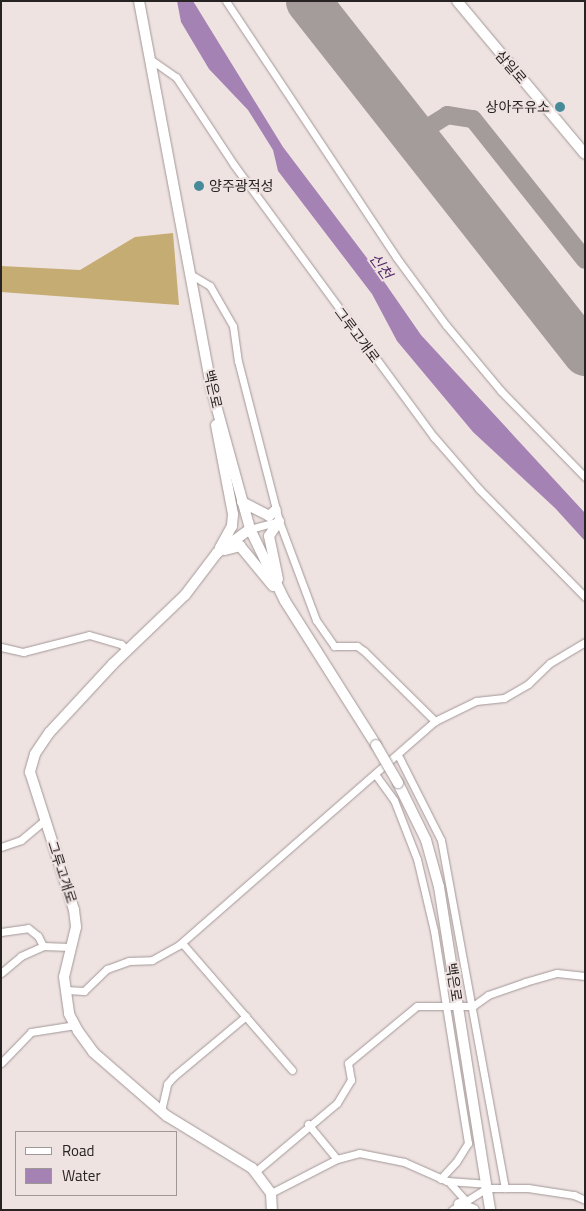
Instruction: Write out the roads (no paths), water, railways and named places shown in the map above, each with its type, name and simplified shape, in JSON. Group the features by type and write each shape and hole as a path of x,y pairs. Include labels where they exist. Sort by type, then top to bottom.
{"main road":[{"name":"백은로","path":"139,1 212,387 250,529 281,594 376,745 398,783 426,840 439,888 490,1210"},
{"name":"삼일로","path":"457,1 585,154"},
{"path":"212,387 233,514 228,536 217,553"},
{"path":"242,502 269,516 276,510"},
{"path":"279,521 270,541 281,594"},
{"name":"그루고개로","path":"250,529 217,553 185,595 127,650 35,754 30,772 44,821 74,910 76,927 64,977 69,1014 75,1025 94,1052 161,1110 181,1126 240,1158 255,1172 271,1193"},
{"path":"217,553 240,546 281,594"},
{"path":"271,1193 272,1210"},
{"path":"459,1205 474,1210"}],"street":[{"path":"226,1 396,257 446,325 500,391 585,477"},
{"name":"그루고개로","path":"150,59 176,77 234,165 434,438 479,489 585,597"},
{"path":"190,274 210,286 233,326 238,361 279,521 316,620 327,640 334,646 357,646 364,651 435,721"},
{"path":"250,529 279,521"},
{"path":"1,647 23,652 90,635 121,644 127,650"},
{"path":"66,990 84,991 107,969 129,960 152,960 182,943 375,774 391,763 435,721 476,701 504,698 528,684 550,663 585,642"},
{"path":"398,755 441,840 505,1188"},
{"path":"375,774 394,800 417,859 434,931 468,1143 456,1162 440,1178"},
{"path":"1,847 21,840 44,821"},
{"path":"1,932 28,928 38,936 43,946"},
{"path":"182,943 292,1070"},
{"path":"1,973 20,956 43,946 70,947"},
{"path":"255,1172 308,1124 337,1103 351,1080 348,1063 417,1006 473,1006 488,995 549,975 585,976"},
{"path":"161,1110 167,1084 173,1077 246,1016"},
{"path":"1,1063 31,1032 75,1025"},
{"path":"308,1124 337,1159"},
{"path":"271,1193 337,1159 359,1153 404,1162 448,1181 505,1188 528,1188 574,1195 585,1200"},
{"path":"448,1181 459,1205 486,1186"}],"water":[{"path":"177,1 193,1 283,147 376,270 421,335 585,513 585,541 555,508 473,432 397,341 372,294 278,171 273,150 248,110 209,69 181,22"}],"place":[{"name":"상아주유소","path":"560,107"},
{"name":"양주광적성","path":"199,186"}],"water label":[{"name":"신천","path":"381,266"}]}
